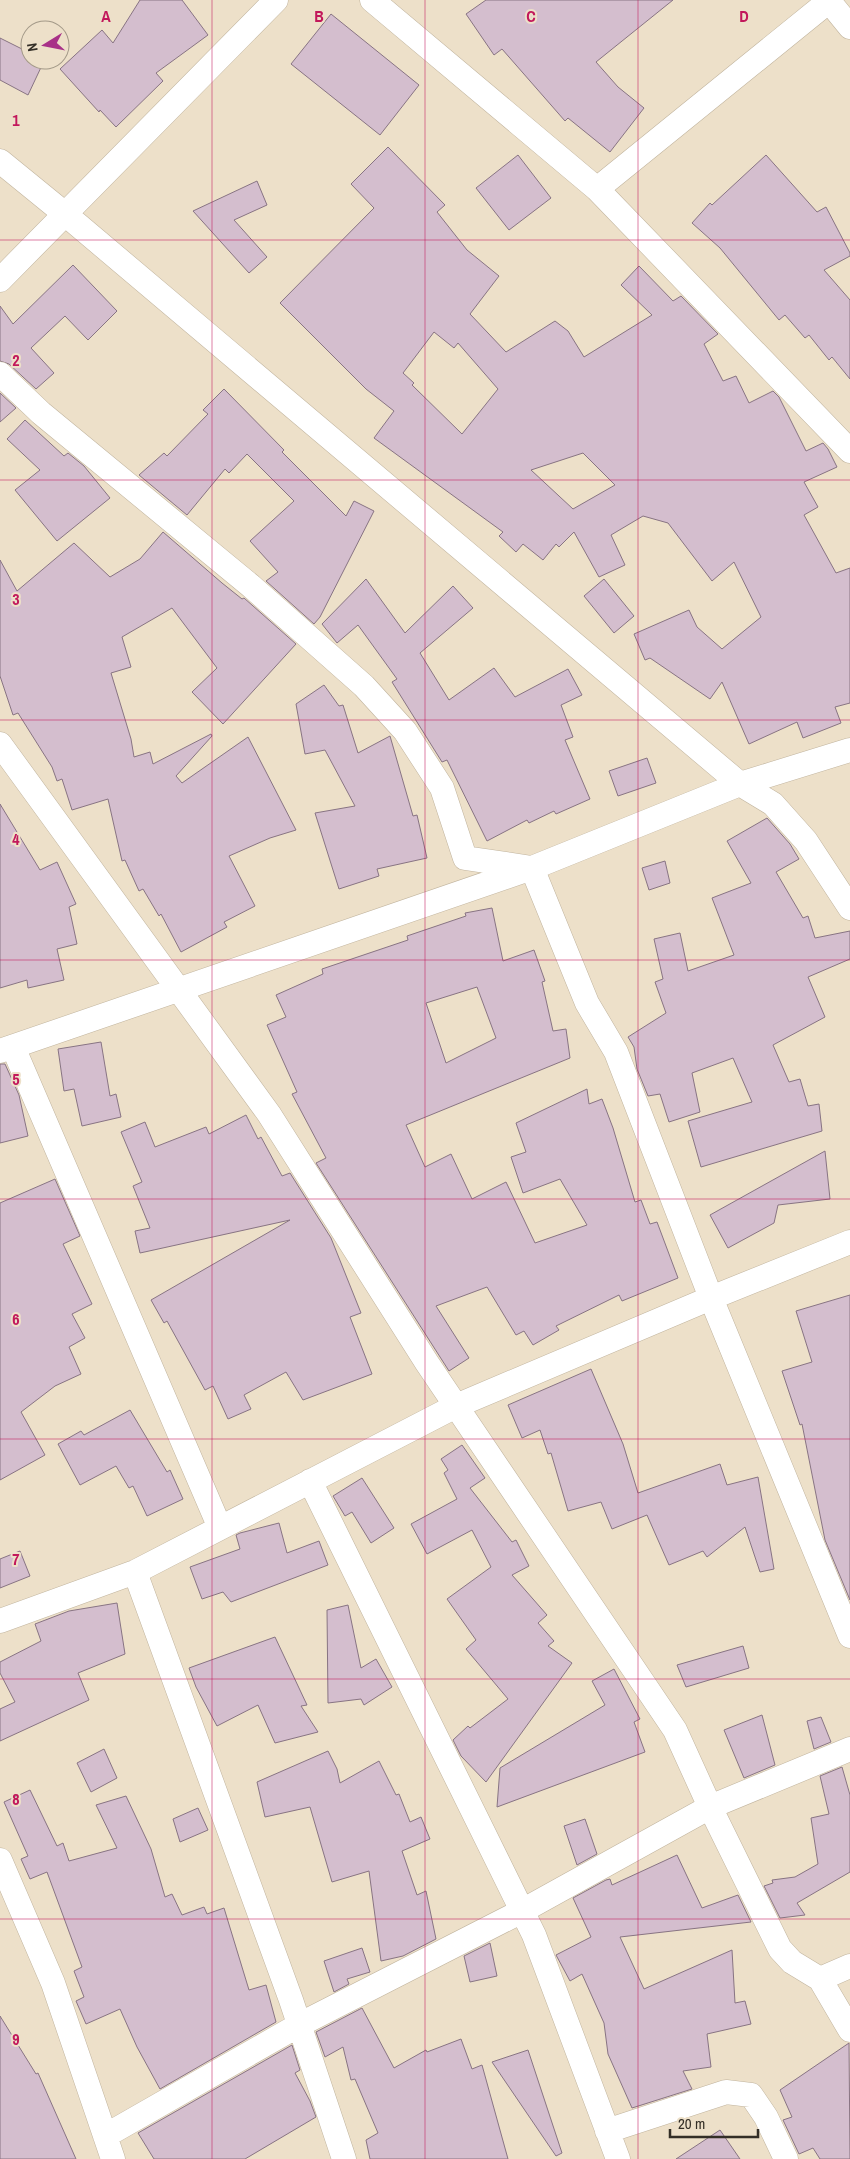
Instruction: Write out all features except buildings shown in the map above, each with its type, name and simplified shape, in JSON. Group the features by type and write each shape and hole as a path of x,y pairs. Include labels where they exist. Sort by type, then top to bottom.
{"street":[{"path":"0,280 276,0"},
{"path":"372,0 597,190 850,451"},
{"path":"597,190 828,0 850,27"},
{"path":"0,161 740,784 773,804 806,841 850,908"},
{"path":"0,374 41,413 251,586 364,686 405,731 442,788 465,858 532,868"},
{"path":"0,744 269,1114 427,1363 675,1730 710,1807 780,1949 792,1962 820,1979 850,2030"},
{"path":"220,1528 6,1049 532,868 740,784 850,750"},
{"path":"532,868 588,1003 616,1052 711,1298 850,1636"},
{"path":"0,1621 135,1572 456,1406 711,1298 850,1242"},
{"path":"310,1481 534,1935 618,2159"},
{"path":"135,1572 299,2025 344,2159"},
{"path":"105,2136 299,2025 522,1911 710,1807 850,1749"},
{"path":"0,1860 53,1983 113,2159"},
{"path":"820,1979 850,1966"},
{"path":"608,2131 726,2092 751,2094 766,2117 786,2159"}]}
